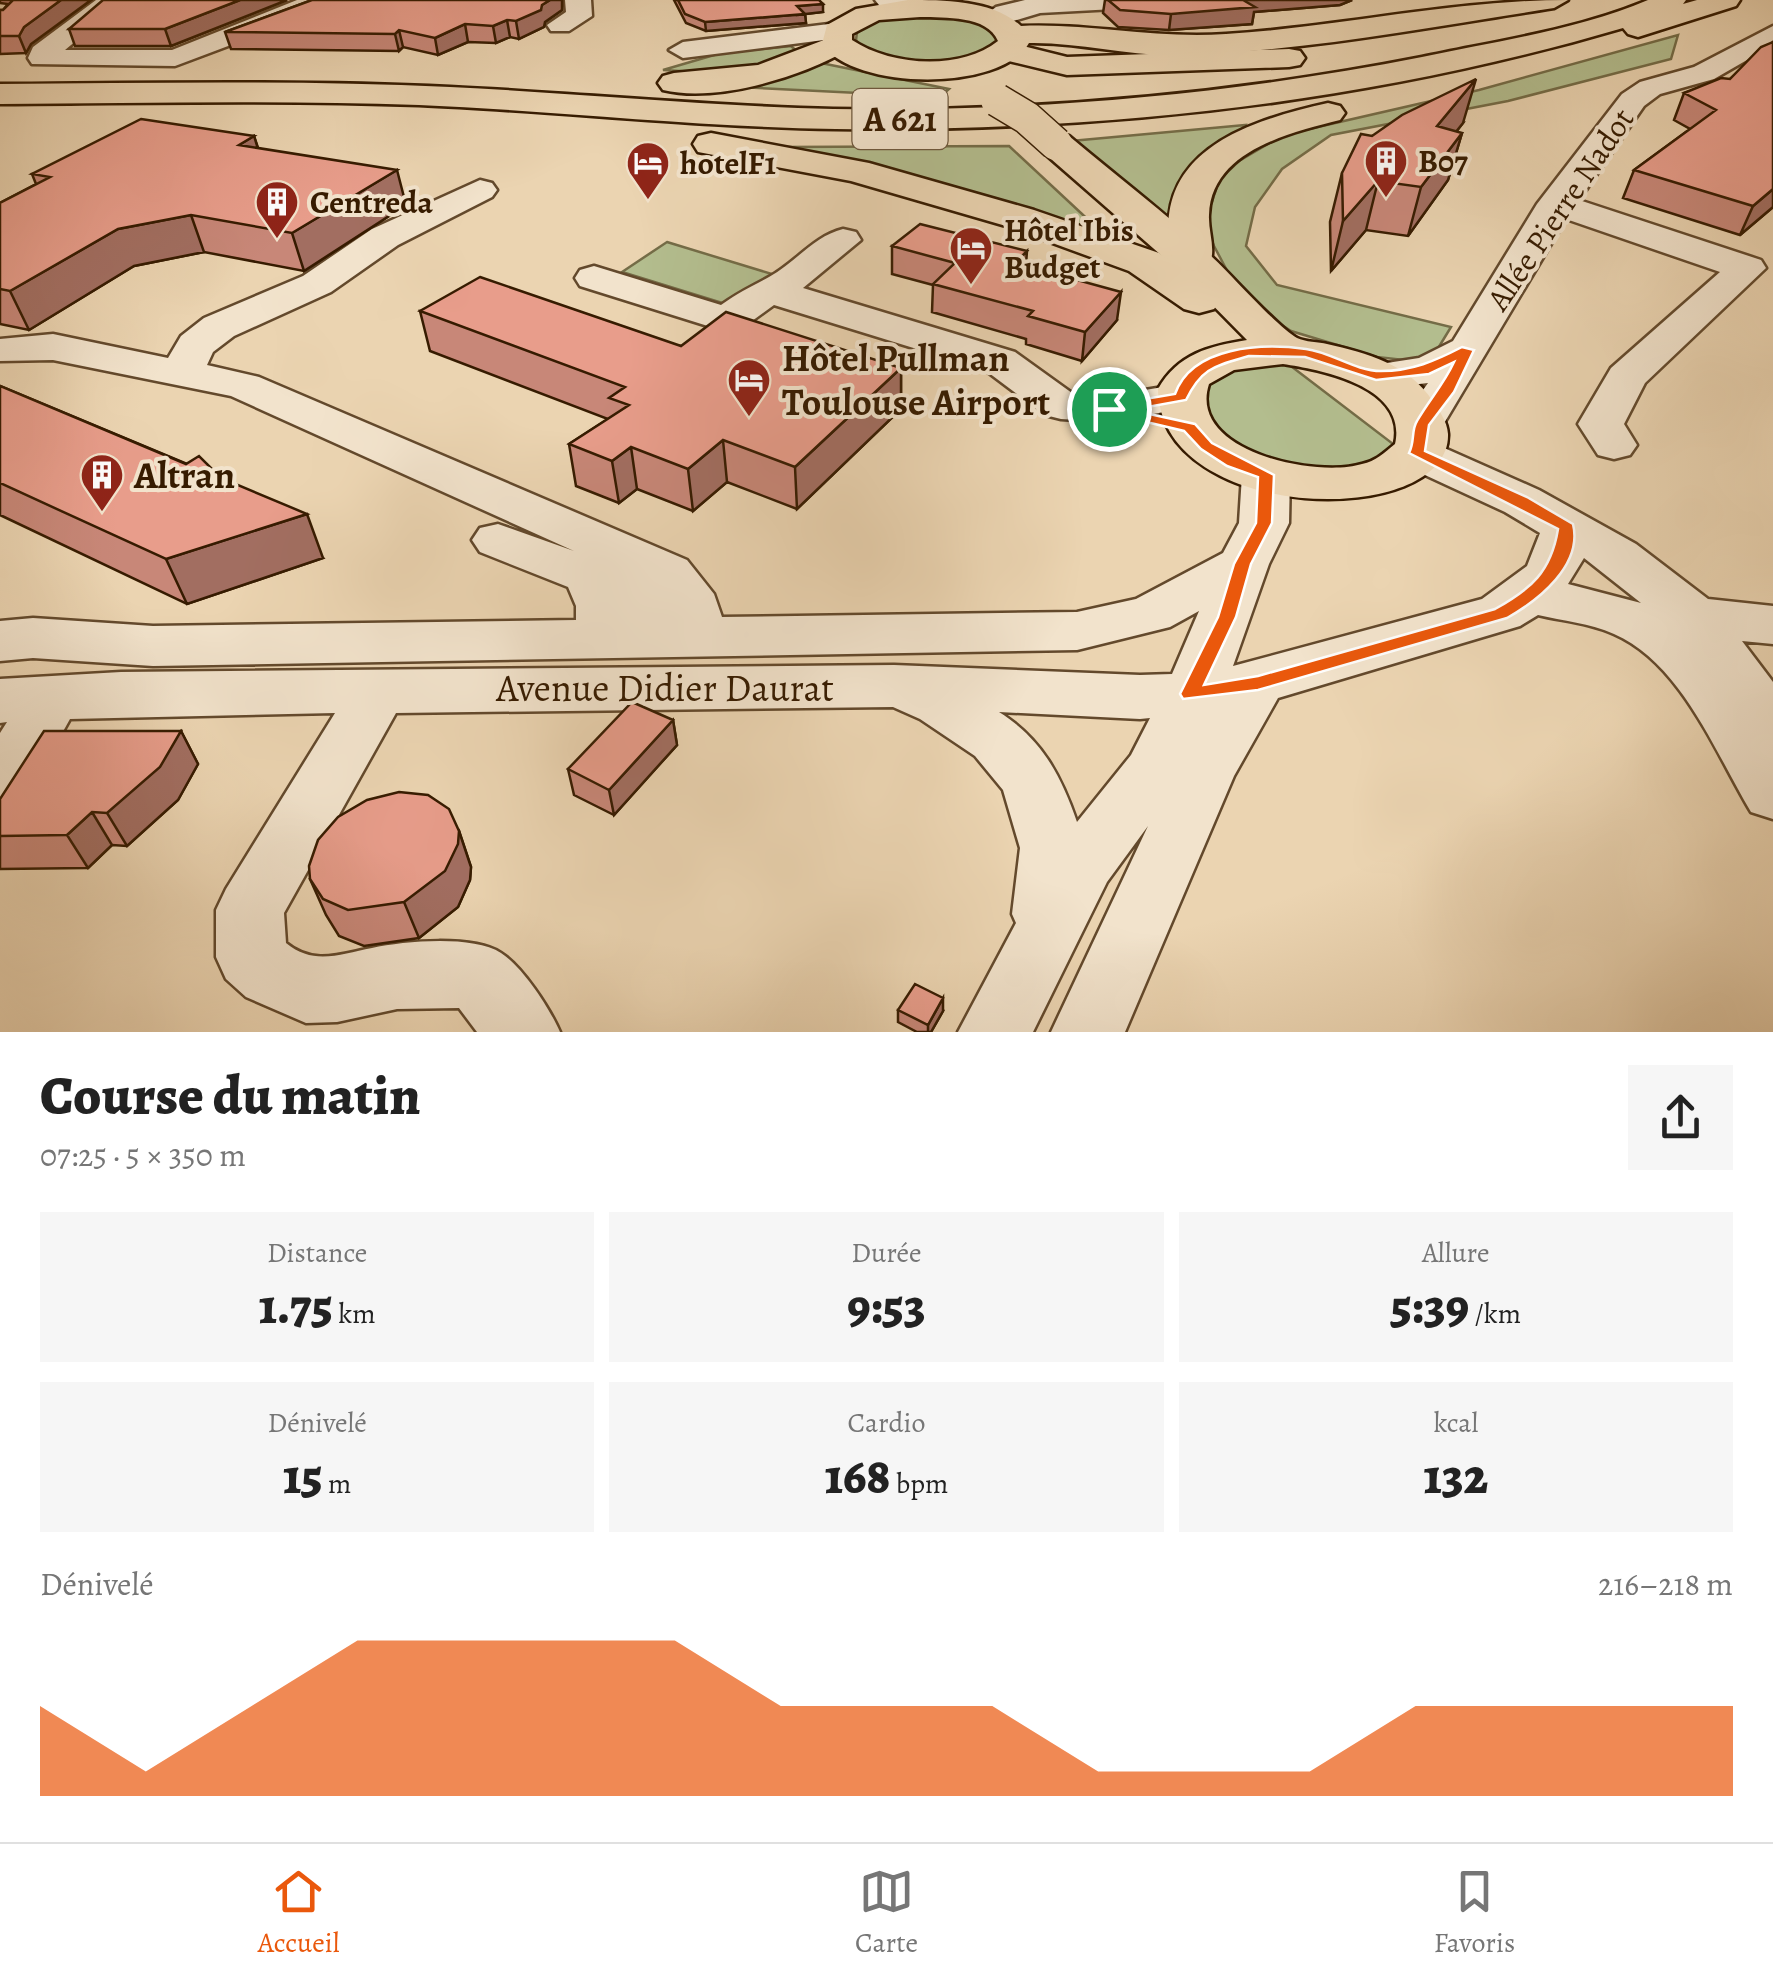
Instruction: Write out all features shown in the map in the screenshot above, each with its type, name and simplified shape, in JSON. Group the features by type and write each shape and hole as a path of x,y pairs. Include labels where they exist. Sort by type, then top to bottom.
{"main road":[{"path":"914,68 998,42 1068,38 1142,46 1220,44 1554,0"},
{"path":"116,92 150,87 710,82 776,72 811,60 873,5 947,9 998,42 1067,66 1268,60 1487,35 1652,0"},
{"name":"A 621","path":"0,94 418,95 845,119 1046,116 1212,102 1353,80 1597,24 1672,0"},
{"name":"A 621","path":"0,109 320,104 836,134 1060,130 1282,108 1412,84 1606,38 1726,0"},
{"path":"837,37 848,54 868,62 914,68 952,79 990,101 1044,145 1160,254 1282,350"},
{"path":"1192,396 1248,352 1282,350 1332,358 1376,376 1414,408 1419,439 1400,468 1374,479 1340,484 1303,483 1266,475 1207,446 1192,396 1218,328 1196,280 1188,214 1193,190 1229,150 1261,132 1516,67 1606,38"},
{"path":"990,101 973,72 998,42"},
{"path":"542,118 566,130 738,148 874,176 1091,241 1196,280"}],"street":[{"path":"112,0 43,53 42,58 176,58 307,8 310,0"},
{"path":"560,25 579,16 578,0"},
{"path":"998,42 1002,12 1132,0"},
{"path":"1038,7 1068,38"},
{"name":"Allée Pierre Nadot","path":"1419,439 1467,350 1556,204 1640,94 1704,73 1726,63 1738,50 1773,34"},
{"path":"683,50 837,37"},
{"path":"181,373 196,346 219,327 316,284 385,237 480,190"},
{"path":"1556,204 1622,225 1662,270 1716,294 1626,377 1602,424 1614,445"},
{"path":"774,292 843,240"},
{"path":"594,278 726,320 768,290 1000,361 1062,406 1109,409 1192,396"},
{"path":"8,350 53,348 244,386 668,572 683,586 695,608 673,639 636,589 498,540"},
{"name":"Allée Pierre Nadot","path":"1376,376 1429,370 1467,350"},
{"path":"1419,439 1618,556 1694,617 1773,726"},
{"path":"995,1032 1083,862 1154,771 1227,617 1243,564 1264,523 1266,475"},
{"path":"1567,527 1562,556 1533,596 1614,613 1658,634 1686,661 1773,794"},
{"name":"Avenue Didier Daurat","path":"0,642 52,639 153,646 1077,631 1151,614 1243,564"},
{"path":"587,574 606,603 607,620 596,640"},
{"name":"Avenue Didier Daurat","path":"26,701 121,694 894,686 1140,697 1190,694 1258,683 1446,632 1501,613 1533,596"},
{"path":"1694,617 1773,626"},
{"path":"1088,1032 1205,772 1258,683"},
{"path":"894,686 941,704 969,721 996,740 1031,780 1053,848 1044,939"},
{"path":"378,690 250,910 251,957 276,982 329,993 397,976 477,976 523,1032"},
{"path":"0,787 26,701"}],"green space":[{"path":"928,14 981,24 996,34 997,42 965,60 931,63 879,55 856,40 857,32 884,18"},
{"path":"1678,35 1671,59 1508,101 1331,135 1282,169 1255,207 1246,246 1277,285 1451,327 1437,350 1423,359 1377,357 1291,331 1271,318 1232,280 1214,246 1205,223 1219,180 1239,161 1283,135 1479,90"},
{"path":"791,46 802,56 726,74 663,70 721,53"},
{"path":"816,62 949,89 940,97 739,87"},
{"path":"1245,125 1170,222 1071,141"},
{"path":"1009,146 1111,241 781,147"},
{"path":"667,242 775,275 732,306 622,272"},
{"path":"1283,360 1397,447 1384,457 1348,468 1288,468 1255,457 1209,426 1202,391 1210,382 1239,367"}],"building":[{"path":"13,0 61,0 24,27 19,36 0,36 0,10"},
{"path":"103,0 240,0 165,29 69,29"},
{"path":"312,0 550,0 541,10 516,21 493,26 465,24 435,38 399,30 395,34 225,32"},
{"path":"678,0 819,0 823,4 797,6 805,14 705,22 685,14"},
{"path":"1108,0 1243,0 1255,7 1171,14 1120,10"},
{"path":"1773,42 1773,189 1753,206 1634,170 1716,110 1684,93 1721,78 1730,79 1761,47"},
{"path":"1476,79 1437,126 1462,133 1421,187 1378,181 1343,221 1342,173 1361,134 1372,136 1402,115"},
{"path":"141,119 254,136 239,145 397,170 292,233 191,215 118,229 10,291 0,289 0,203 50,177 32,174"},
{"path":"920,224 1027,251 1015,263 1121,292 1085,332 1028,316 1033,311 933,284 955,263 892,246"},
{"path":"480,277 681,346 726,312 901,368 795,467 723,440 688,469 631,447 612,461 569,444 629,405 609,398 625,387 420,311"},
{"path":"0,386 186,464 199,456 221,478 307,514 166,559 0,483"},
{"path":"632,702 673,720 609,790 568,769"},
{"path":"44,731 181,731 160,767 107,813 92,812 67,835 0,836 0,799"},
{"path":"399,792 428,795 449,809 459,831 458,844 445,871 404,902 348,910 323,899 310,879 309,866 318,840 338,817 367,800"},
{"path":"915,984 943,998 928,1025 898,1010"}],"place":[{"name":"B07","path":"1386,199"},
{"name":"hotelF1","path":"648,201"},
{"name":"Centreda","path":"277,240"},
{"name":"Hôtel Ibis Budget","path":"971,286"},
{"name":"Hôtel Pullman Toulouse Airport","path":"749,418"},
{"name":"Altran","path":"102,513"}],"route":[{"path":"1467,350 1447,392 1422,425 1423,435 1416,453 1522,501 1567,527 1562,556 1533,596 1501,613 1446,632 1258,683 1190,694 1227,617 1243,564 1264,523 1266,475 1233,462 1207,446 1189,428 1109,409 1181,397 1186,381 1206,364 1248,352 1306,353 1332,358 1376,376 1429,370 1467,350"}]}
